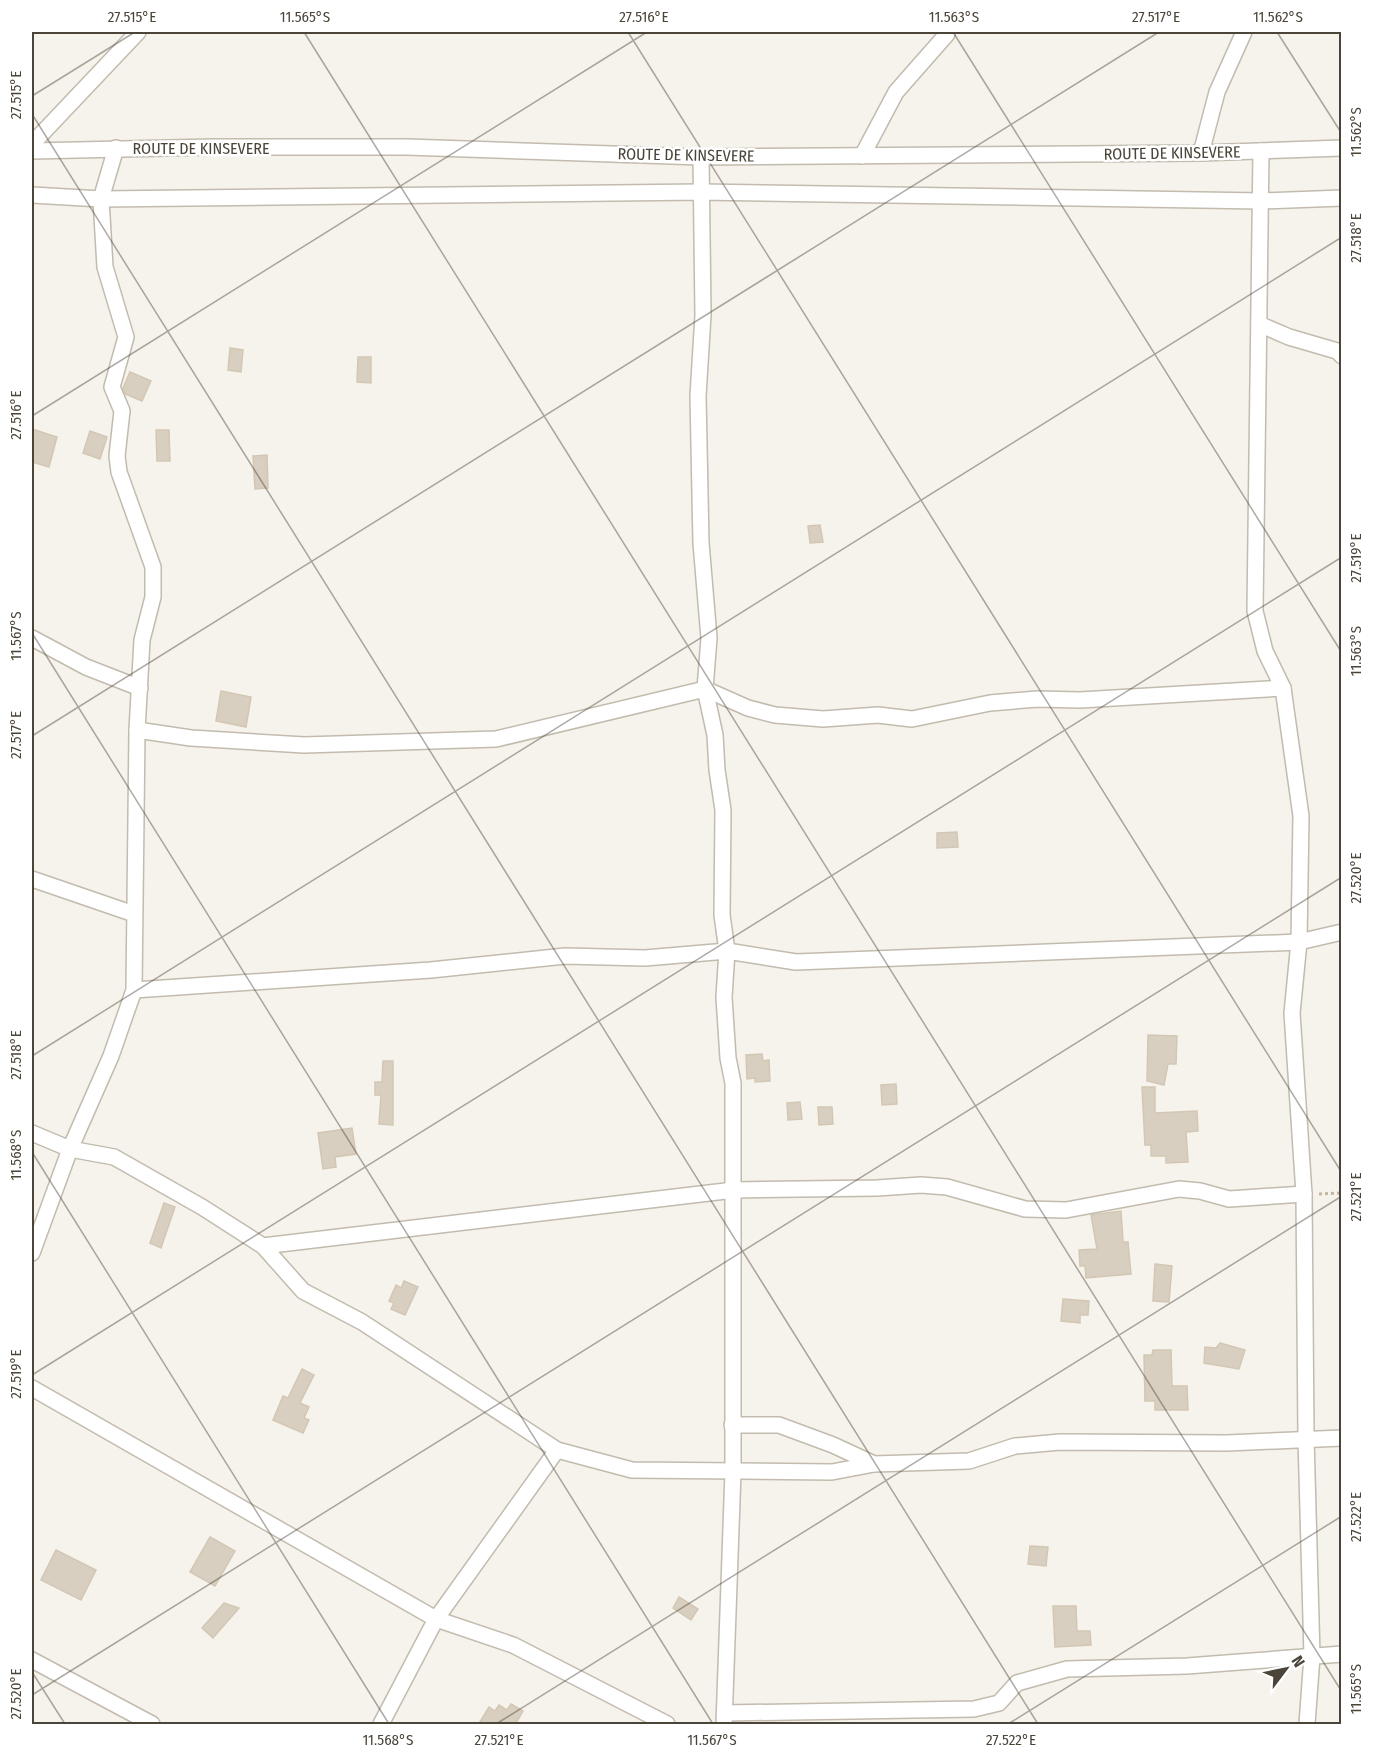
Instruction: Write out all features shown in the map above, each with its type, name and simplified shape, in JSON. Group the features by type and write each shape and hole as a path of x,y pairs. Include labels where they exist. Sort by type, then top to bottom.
{"street":[{"path":"32,144 138,32"},
{"path":"1201,153 1217,92 1244,32"},
{"path":"862,156 896,92 946,34"},
{"name":"ROUTE DE KINSEVERE","path":"32,151 116,148 407,147 700,157 1201,153 1341,148"},
{"path":"32,1253 70,1149 108,1063 134,990 137,730 142,640 153,597 153,567 119,472 117,456 122,411 112,387 126,337 105,267 101,199 116,148"},
{"path":"1261,151 1261,325 1255,611 1265,651 1283,688 1301,816 1299,942 1292,1012 1304,1194 1311,1656 1307,1725"},
{"path":"700,157 704,290 699,378 701,543 709,638 705,689 715,735 723,810 722,915 727,951 724,997 728,1058 733,1083 733,1472 724,1719 974,1709 999,1703 1017,1683 1067,1669 1187,1666 1341,1654"},
{"path":"32,195 101,199 700,192 1261,201 1341,198"},
{"path":"1261,325 1288,337 1337,351 1341,356"},
{"path":"32,638 87,667 140,688"},
{"path":"137,730 191,738 304,745 496,739 705,689 748,708 775,715 823,719 878,715 912,719 990,703 1037,699 1080,700 1283,688"},
{"path":"32,879 134,914"},
{"path":"134,990 431,970 565,956 645,958 727,951 796,962 1299,942 1341,932"},
{"path":"32,1133 70,1149 114,1157 202,1207 263,1246 303,1291 362,1322 557,1450 632,1470 832,1472 874,1464 969,1461 1015,1446 1060,1442 1227,1443 1341,1438"},
{"path":"263,1246 734,1190 877,1188 921,1185 947,1187 1025,1209 1066,1210 1179,1189 1200,1191 1229,1199 1304,1194"},
{"path":"32,1388 436,1619 513,1645 667,1725"},
{"path":"732,1425 780,1425 833,1445 874,1464"},
{"path":"381,1725 436,1619 557,1450"},
{"path":"32,1660 152,1725"}],"path":[{"path":"1304,1194 1341,1193"}],"building":[{"path":"230,348 243,350 241,372 228,370"},
{"path":"358,357 371,357 371,383 357,382"},
{"path":"130,372 151,381 142,401 125,394 123,388"},
{"path":"32,429 57,437 49,467 32,462"},
{"path":"156,430 169,430 170,461 157,461"},
{"path":"90,431 107,437 100,459 83,453"},
{"path":"267,455 268,488 255,489 253,456"},
{"path":"820,525 823,542 810,543 808,526"},
{"path":"221,691 251,697 246,727 216,721"},
{"path":"957,832 958,847 937,848 937,833"},
{"path":"1148,1035 1177,1036 1176,1064 1168,1064 1164,1085 1147,1081"},
{"path":"762,1054 763,1061 769,1060 770,1081 755,1082 755,1078 747,1079 746,1055"},
{"path":"383,1061 393,1061 393,1125 379,1124 381,1095 375,1095 375,1082 382,1082"},
{"path":"896,1084 897,1104 882,1105 881,1085"},
{"path":"1142,1087 1155,1087 1155,1113 1197,1111 1198,1131 1186,1132 1188,1162 1166,1163 1166,1156 1151,1156 1151,1145 1145,1145"},
{"path":"800,1102 802,1119 788,1120 787,1103"},
{"path":"818,1107 832,1107 833,1124 819,1125"},
{"path":"352,1128 356,1154 335,1157 336,1167 323,1169 318,1133"},
{"path":"164,1203 175,1207 161,1248 150,1243"},
{"path":"1121,1211 1123,1242 1128,1242 1131,1274 1086,1278 1085,1266 1080,1266 1079,1250 1097,1249 1091,1215"},
{"path":"1155,1264 1172,1266 1169,1302 1153,1301"},
{"path":"404,1281 418,1287 405,1315 391,1309 394,1303 389,1301 396,1285 401,1288"},
{"path":"1063,1299 1089,1301 1088,1315 1080,1315 1080,1323 1061,1321"},
{"path":"1220,1343 1245,1350 1239,1369 1204,1363 1205,1347 1216,1348"},
{"path":"1153,1350 1171,1350 1172,1386 1187,1386 1188,1410 1155,1410 1155,1401 1145,1401 1144,1355 1152,1355"},
{"path":"302,1369 314,1375 300,1403 309,1407 304,1418 309,1420 303,1433 273,1420 283,1396 288,1398"},
{"path":"210,1537 235,1551 215,1586 190,1572"},
{"path":"1030,1546 1048,1547 1046,1566 1028,1564"},
{"path":"56,1550 96,1570 81,1600 41,1580"},
{"path":"679,1597 698,1609 691,1620 673,1608"},
{"path":"224,1603 239,1608 213,1638 202,1628"},
{"path":"1053,1606 1076,1606 1077,1631 1090,1631 1091,1645 1055,1647"},
{"path":"511,1704 523,1711 516,1723 519,1725 478,1725 489,1707 495,1711 499,1705 507,1710"}]}
